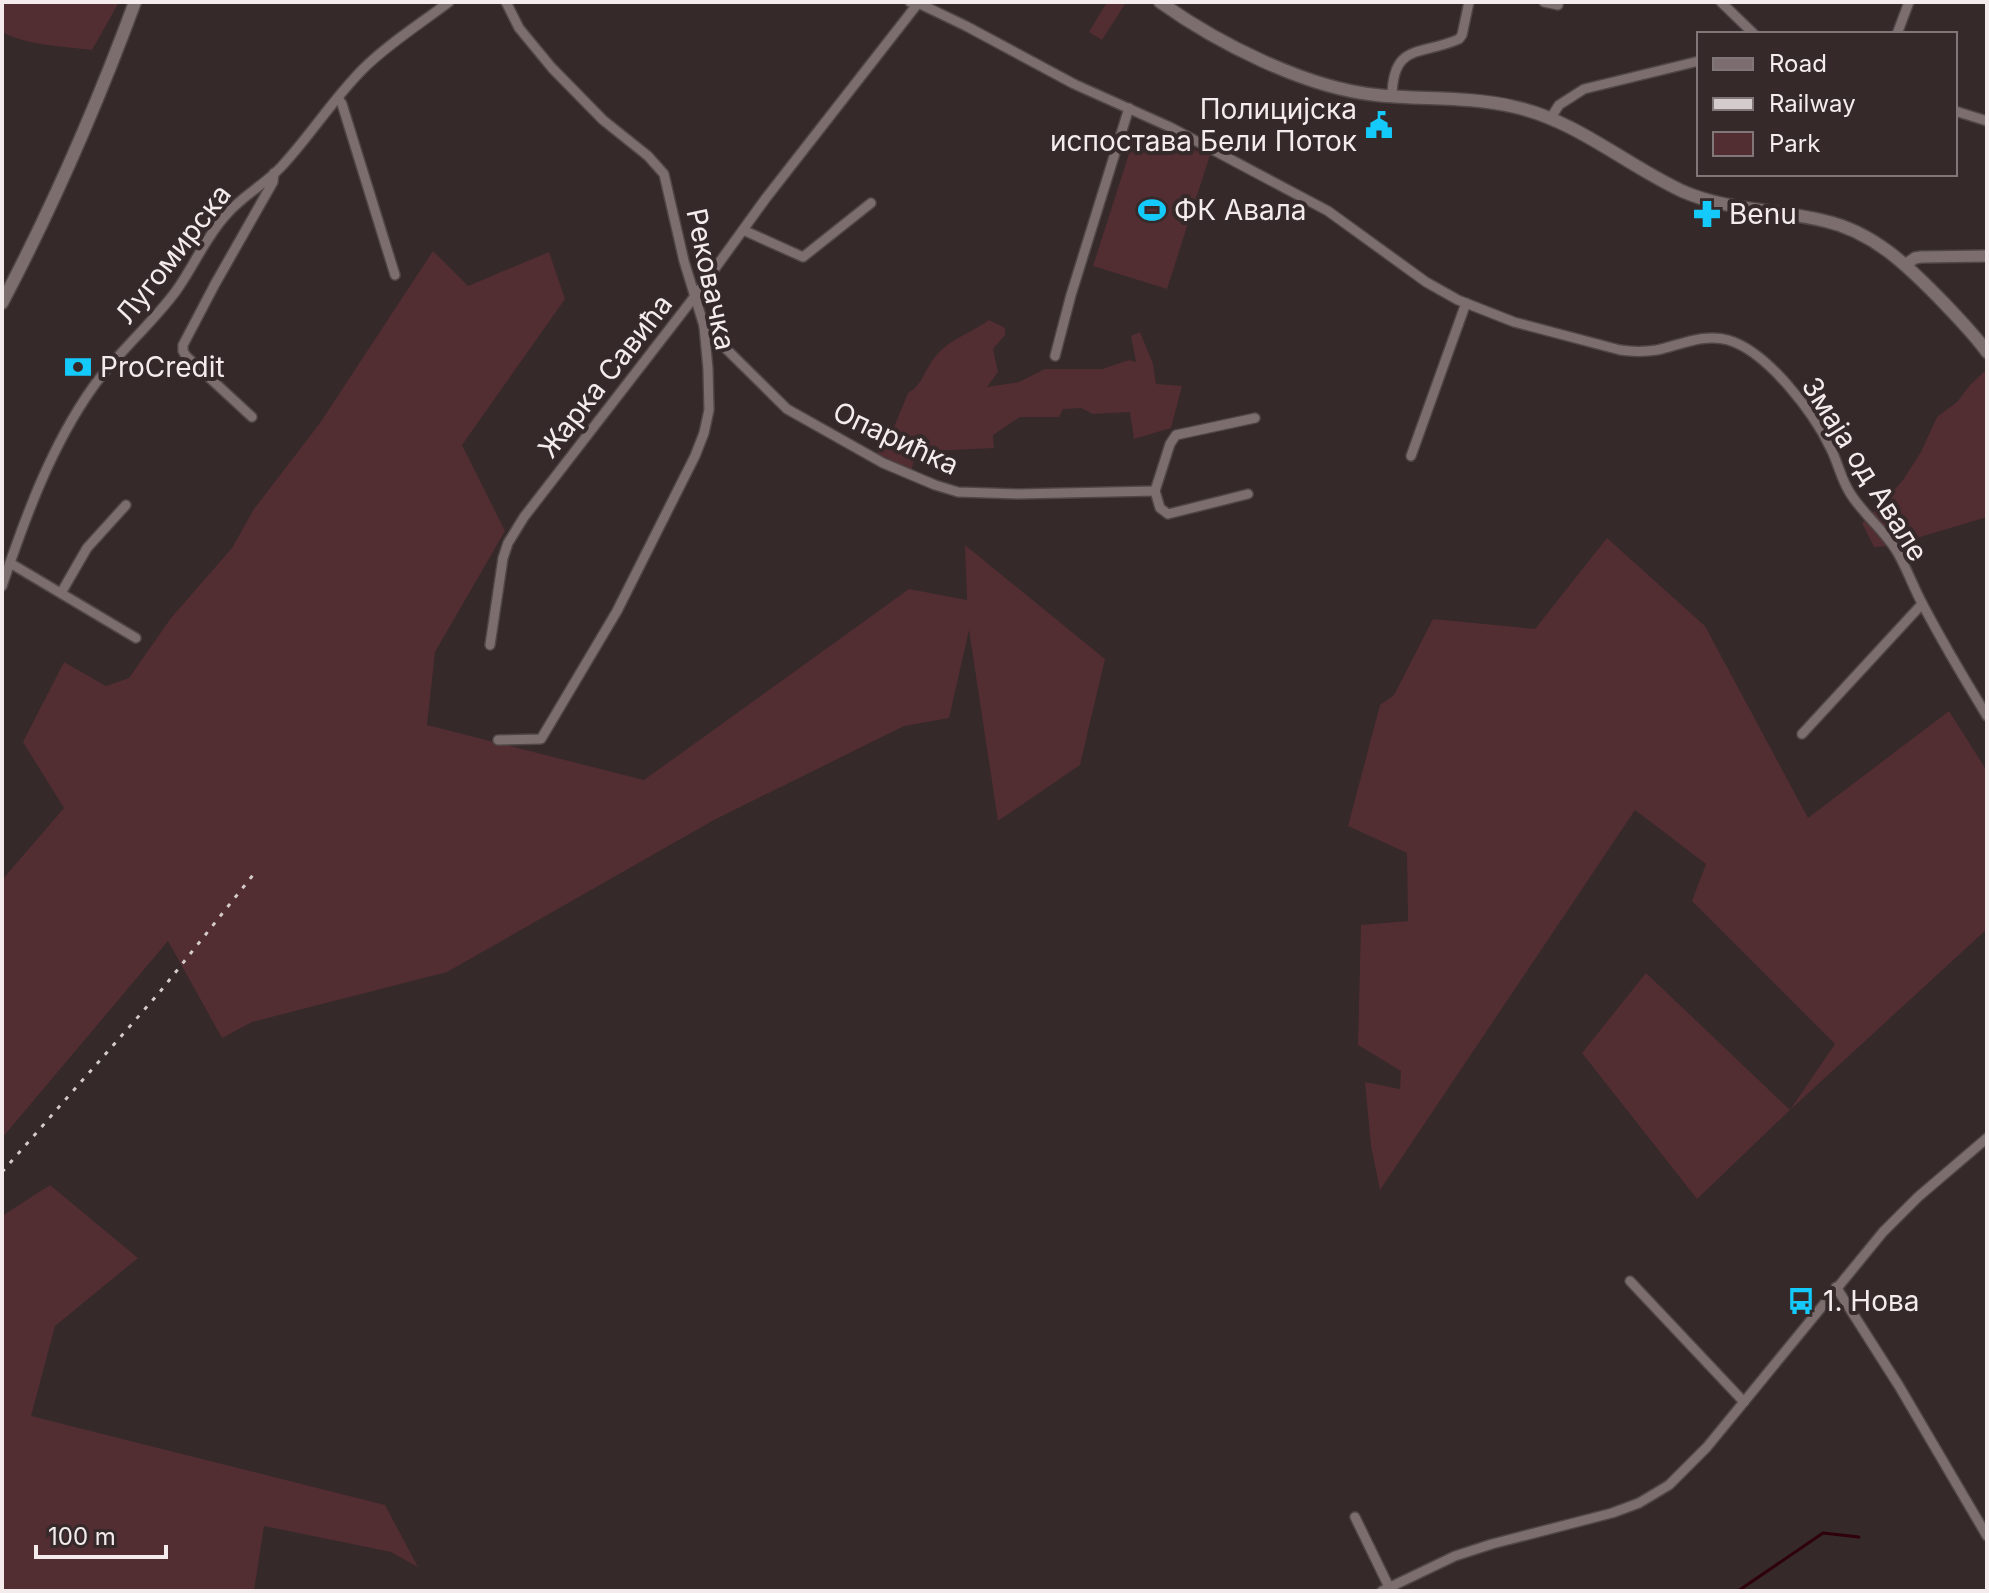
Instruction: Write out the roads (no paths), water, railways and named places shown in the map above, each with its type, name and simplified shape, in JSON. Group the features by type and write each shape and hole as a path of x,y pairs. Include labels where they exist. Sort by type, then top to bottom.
{"main road":[{"path":"2,303 73,157 135,2"},
{"path":"1160,2 1229,45 1285,70 1372,95 1488,102 1519,108 1584,135 1683,191 1730,206 1835,223 1865,235 1905,265 1987,352"}],"street":[{"name":"Лугомирска","path":"2,586 52,461 91,390 175,291 201,248 237,203 274,173 359,73 449,2"},
{"name":"Рековачка","path":"498,740 541,739 610,623 682,483 704,433 709,410 704,326 684,261 664,174 648,156 603,120 552,68 519,28 506,2"},
{"name":"Жарка Савића","path":"490,645 503,558 524,517 916,2"},
{"name":"Змаја од Авале","path":"916,2 1074,84 1170,127 1328,211 1426,282 1466,303 1514,322 1620,350 1656,350 1709,338 1729,340 1747,349 1776,372 1813,416 1831,448 1849,492 1896,550 1922,604 1987,716"},
{"path":"1392,96 1394,73 1400,61 1414,53 1459,39 1469,2"},
{"path":"1544,2 1558,5"},
{"path":"1721,2 1752,32"},
{"path":"1898,32 1909,2"},
{"path":"1550,119 1564,101 1584,89 1697,61"},
{"path":"338,98 395,275"},
{"path":"1055,356 1129,108"},
{"path":"1957,112 1987,121"},
{"path":"252,417 186,356 183,345 273,182 274,173"},
{"path":"743,230 803,257 871,203"},
{"path":"1905,265 1921,257 1987,256"},
{"path":"1411,456 1466,303"},
{"name":"Опарићка","path":"704,326 787,409 883,463 935,485 958,492 1018,494 1155,491"},
{"path":"1248,494 1168,514 1160,508 1155,491 1170,444 1176,435 1255,418"},
{"path":"61,593 87,548 126,505"},
{"path":"10,563 136,638"},
{"path":"1802,734 1922,604"},
{"path":"1355,1517 1393,1588 1474,1549 1612,1513 1651,1497 1684,1472 1707,1447 1836,1287 1895,1220 1987,1138"},
{"path":"1630,1281 1744,1402"},
{"path":"1836,1287 1983,1520 1987,1536"}],"waterway":[{"path":"1738,1591 1823,1533 1859,1537"}],"railway":[{"path":"2,1172 159,993 253,875"}],"place":[{"name":"Полицијска испостава Бели Поток","path":"1379,125"},
{"name":"ФК Авала","path":"1152,210"},
{"name":"Benu","path":"1707,214"},
{"name":"ProCredit","path":"78,367"},
{"name":"1. Нова","path":"1801,1301"}]}
